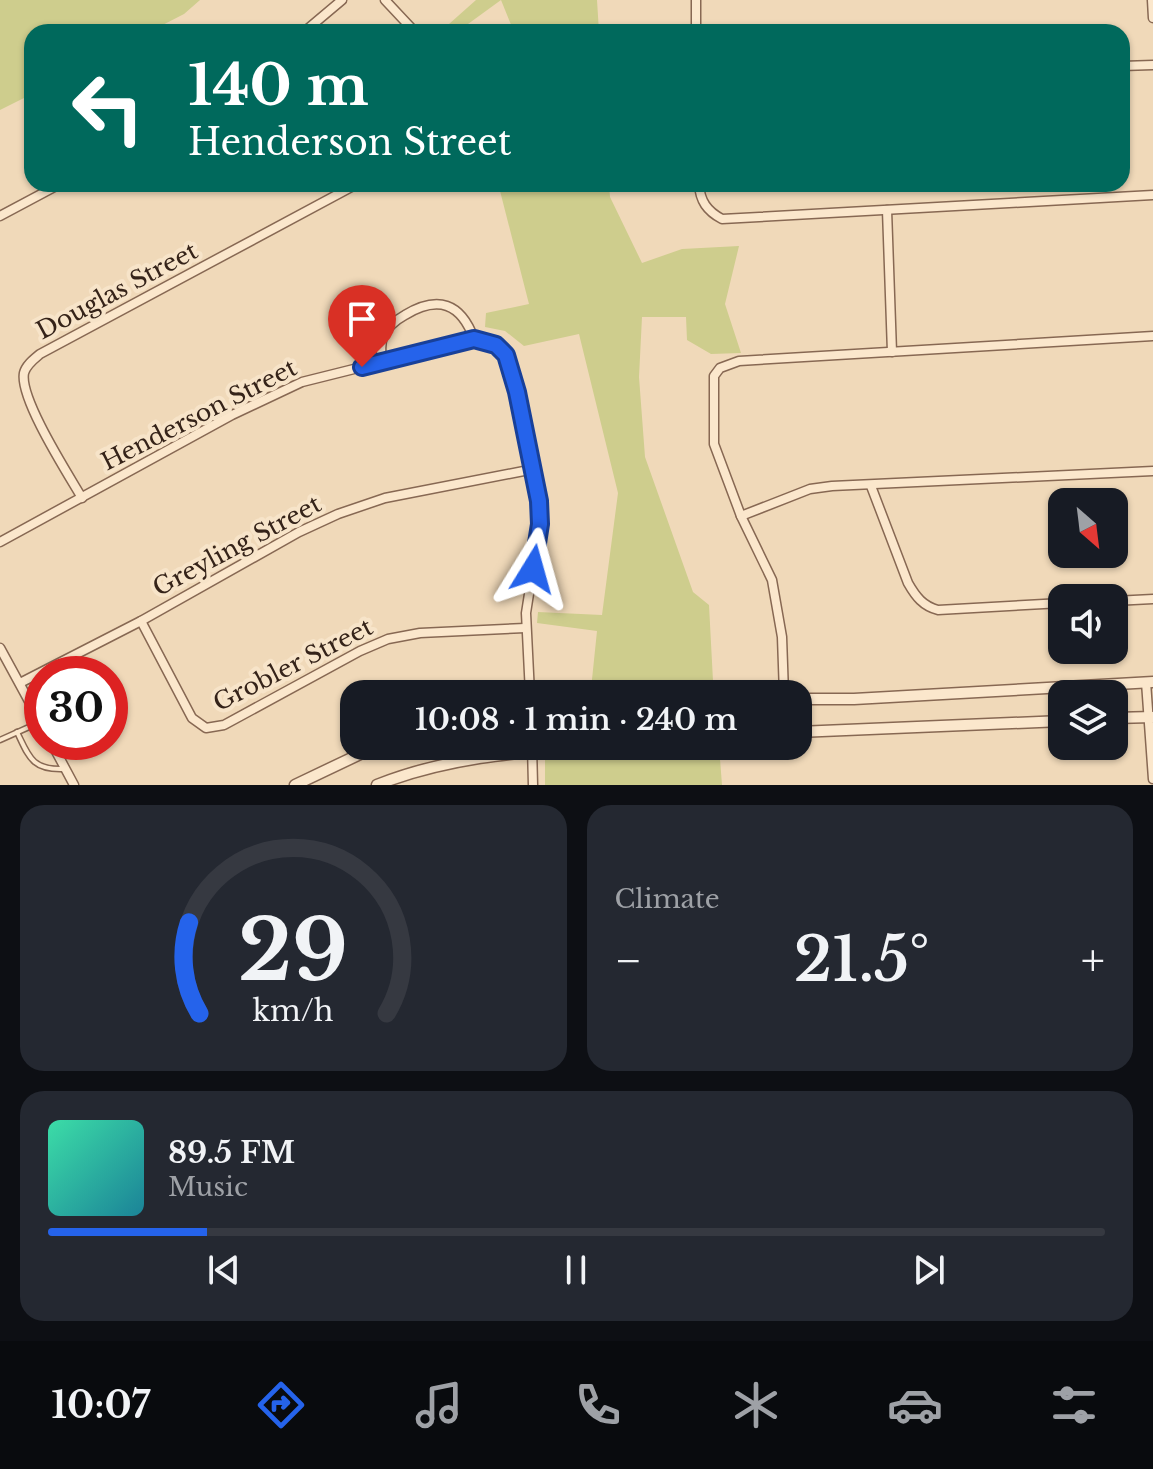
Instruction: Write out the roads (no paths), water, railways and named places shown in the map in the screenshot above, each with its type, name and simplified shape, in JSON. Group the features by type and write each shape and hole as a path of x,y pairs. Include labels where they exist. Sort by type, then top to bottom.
{"street":[{"path":"314,24 342,0"},
{"path":"385,0 408,24"},
{"path":"696,0 696,24"},
{"path":"1152,0 1153,18"},
{"path":"1130,66 1153,65"},
{"path":"0,216 45,192"},
{"name":"Douglas Street","path":"82,498 29,402 24,374 29,363 40,354 342,192"},
{"path":"700,192 704,205 722,219 1153,195"},
{"path":"887,210 892,352"},
{"path":"382,362 384,333 408,313 427,305 445,304 454,309 470,327 474,339 496,345 506,355 539,501 540,524 525,628 529,680"},
{"path":"784,680 782,637 772,580 741,516 714,444 713,387 714,376 720,368 739,361 1153,336"},
{"name":"Henderson Street","path":"0,542 232,415 302,382 474,339"},
{"name":"Greyling Street","path":"20,683 141,621 299,532 338,514 385,498 534,469"},
{"path":"741,516 810,489 832,486 1153,471"},
{"path":"871,486 908,583 924,605 938,610 1048,604"},
{"path":"1128,600 1153,599"},
{"name":"Grobler Street","path":"141,621 192,718 206,728 224,725 388,639 435,632 525,628"},
{"path":"0,648 24,691"},
{"path":"812,699 1150,682 1153,779"},
{"path":"1128,718 1151,717"},
{"path":"812,731 1048,722"},
{"path":"60,760 74,785"},
{"path":"295,785 348,760"},
{"path":"377,785 400,775 458,760"},
{"path":"532,760 533,785"}],"lane":[{"path":"0,740 24,729"},
{"path":"17,732 34,763 50,769 65,769"}]}
